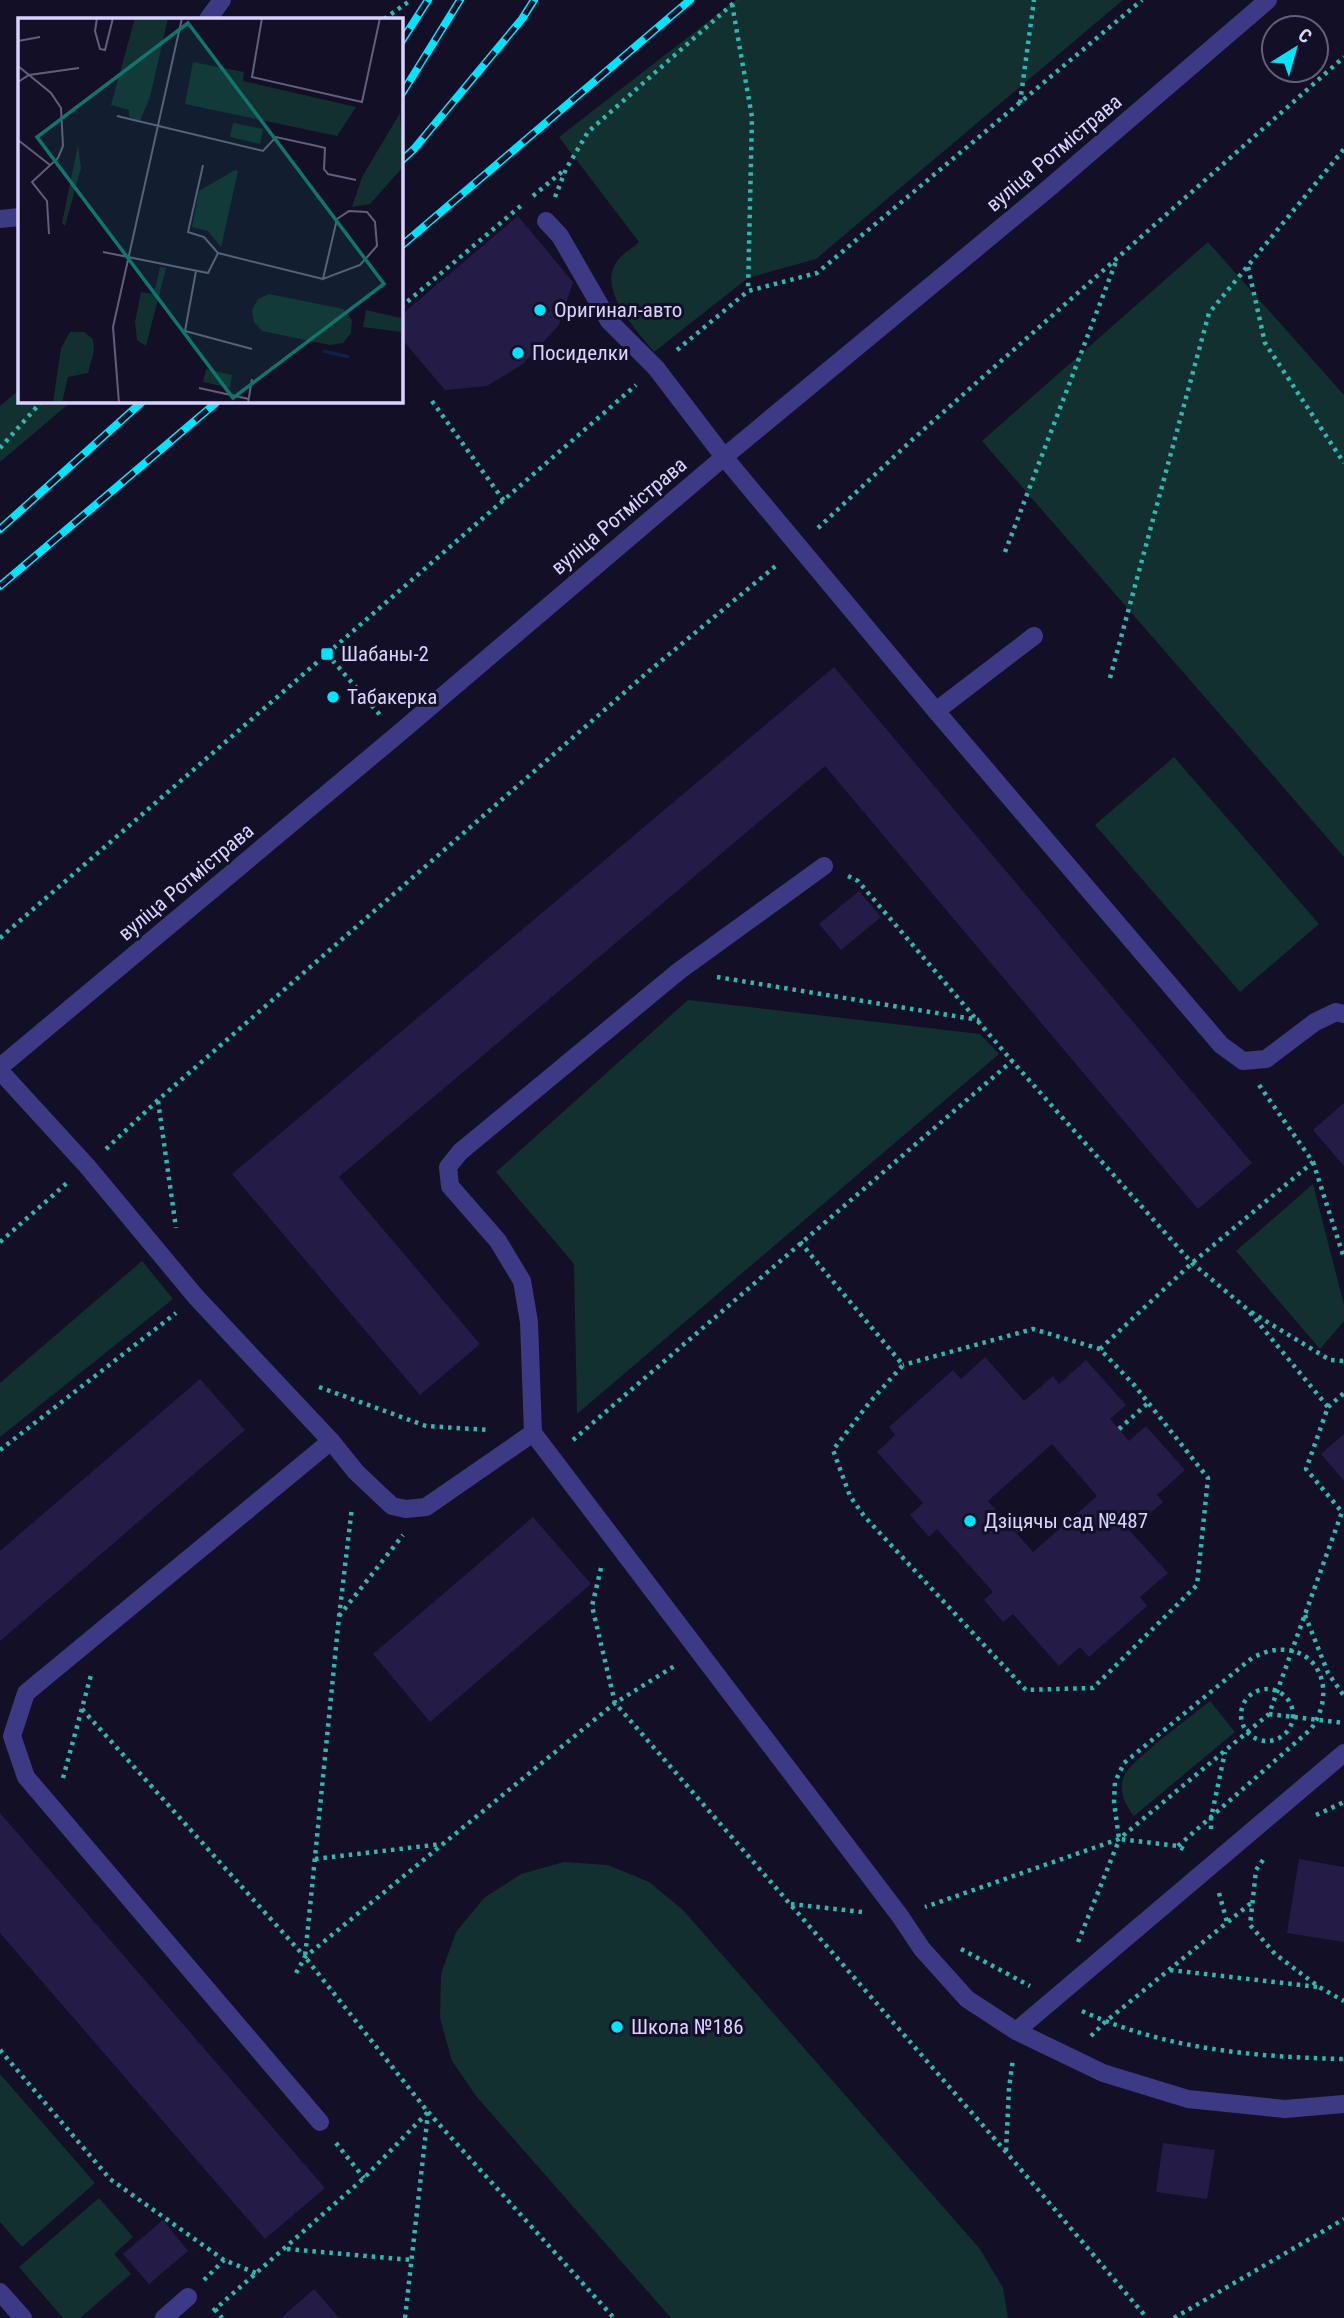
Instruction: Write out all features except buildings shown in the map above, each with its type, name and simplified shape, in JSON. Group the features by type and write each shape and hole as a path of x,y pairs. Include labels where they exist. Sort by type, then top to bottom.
{"street":[{"path":"209,18 222,0"},
{"name":"вуліца Ротмістрава","path":"0,1069 724,457 1049,188 1268,0"},
{"path":"0,219 18,216"},
{"path":"546,221 560,236 574,274 610,321 656,368 724,457 799,547 1221,1045 1243,1061 1266,1059 1315,1022 1336,1012 1344,1014"},
{"path":"936,711 1034,636"},
{"path":"824,866 679,971 460,1152 448,1167 450,1186 498,1241 522,1281 529,1322 533,1433 900,1916 922,1949 967,1999 1016,2031 1103,2073 1188,2099 1284,2109 1344,2104"},
{"path":"0,1069 87,1166 196,1297 331,1441 356,1472 392,1506 406,1510 426,1507 533,1433"},
{"path":"320,2122 26,1777 12,1736 26,1693 331,1441"},
{"path":"1016,2031 1344,1753"},
{"path":"0,2292 23,2318"},
{"path":"164,2318 188,2297"}],"path":[{"path":"385,18 411,0"},
{"path":"546,221 566,169 588,132 737,0"},
{"path":"1020,105 1034,0"},
{"path":"0,938 748,291 817,273 1142,0"},
{"path":"732,4 752,117 748,291"},
{"path":"0,1242 158,1100 649,671 799,547 913,439 1344,57"},
{"path":"1110,678 1209,313 1344,149"},
{"path":"402,306 566,169"},
{"path":"1005,552 1119,256"},
{"path":"1248,266 1265,343 1344,463"},
{"path":"432,401 504,501"},
{"path":"0,448 41,402"},
{"path":"327,654 397,735"},
{"path":"824,866 858,881 1012,1061 1192,1263 1247,1309 1330,1360 1344,1361"},
{"path":"679,971 979,1020"},
{"path":"551,1458 1012,1061"},
{"path":"1243,1061 1313,1161 1344,1258"},
{"path":"158,1100 184,1280"},
{"path":"1100,1349 1192,1263 1313,1161"},
{"path":"800,1242 903,1365"},
{"path":"0,1450 196,1297"},
{"path":"1247,1309 1328,1408"},
{"path":"1033,1329 1100,1349 1148,1403 1208,1478 1197,1585 1093,1688 1026,1690 864,1516 850,1496 833,1450 903,1365 1033,1329"},
{"path":"311,1383 426,1426 533,1433"},
{"path":"789,1903 900,1916 1119,1839 1269,1714 1342,1512 1306,1469 1328,1408 1344,1393"},
{"path":"1119,1429 1148,1403"},
{"path":"305,1957 356,1472"},
{"path":"339,1617 426,1507"},
{"path":"609,1534 592,1606 615,1703 1147,2318"},
{"path":"1305,1614 1328,1673 1342,1686 1344,1696"},
{"path":"54,1810 103,1630"},
{"path":"1075,1949 1119,1839 1114,1802 1115,1782 1124,1763 1252,1658 1265,1651 1281,1648 1310,1659 1326,1686 1326,1701 1318,1721 1178,1846 1119,1839"},
{"path":"296,1973 305,1957 615,1703 698,1651"},
{"path":"1322,1676 1328,1673"},
{"path":"1264,1689 1278,1691 1288,1699 1292,1706 1292,1718 1288,1730 1275,1739 1259,1739 1248,1732 1242,1722 1241,1713 1248,1697 1264,1689"},
{"path":"82,1709 305,1957 428,2112 614,2318"},
{"path":"1269,1714 1344,1723"},
{"path":"1212,1866 1211,1818 1225,1751"},
{"path":"1310,1818 1344,1802"},
{"path":"315,1859 443,1843"},
{"path":"1264,1859 1256,1870 1250,1925 1275,1954 1319,1987 1344,2001"},
{"path":"1072,2057 1105,2022 1252,1903"},
{"path":"958,1947 1105,2022 1163,2041 1280,2058 1344,2059"},
{"path":"1169,1970 1319,1987"},
{"path":"1006,2152 1009,2088 1016,2031"},
{"path":"0,2050 110,2179 223,2260 256,2273"},
{"path":"205,2318 364,2178 428,2112"},
{"path":"405,2318 428,2112"},
{"path":"320,2122 364,2178"},
{"path":"1174,2318 1344,2219"},
{"path":"286,2249 412,2260"},
{"path":"215,2309 222,2318"}],"green space":[{"path":"736,0 1123,0 816,259 748,278 654,352 621,309 612,284 612,271 618,260 639,242 559,137"},
{"path":"1208,242 1344,395 1344,857 982,441"},
{"path":"18,391 18,402 71,402 0,462 0,406"},
{"path":"1174,757 1319,924 1240,992 1095,825"},
{"path":"688,1000 980,1034 999,1054 577,1414 574,1264 496,1172"},
{"path":"1313,1184 1344,1305 1344,1321 1320,1349 1236,1251"},
{"path":"142,1261 173,1299 0,1437 0,1383"},
{"path":"1210,1701 1235,1732 1134,1816 1123,1798 1124,1776 1150,1749"},
{"name":"Школа №186","path":"564,1862 608,1865 649,1882 683,1910 980,2249 1003,2288 1008,2318 671,2318 476,2096 452,2061 440,2018 441,1974 456,1932 484,1898 521,1874"},
{"path":"0,2074 95,2183 22,2247 0,2222"},
{"path":"99,2198 133,2237 114,2254 131,2274 80,2318 63,2318 19,2267"}],"railway":[{"path":"402,40 428,0"},
{"path":"402,93 460,0"},
{"path":"402,160 522,19 534,0"},
{"path":"402,245 690,0"},
{"path":"0,529 142,402"},
{"path":"0,586 217,402"}],"place":[{"name":"Оригинал-авто","path":"540,310"},
{"name":"Посиделки","path":"518,353"},
{"name":"Шабаны-2","path":"327,654"},
{"name":"Табакерка","path":"333,697"},
{"name":"Дзіцячы сад №487","path":"970,1521"},
{"name":"Школа №186","path":"617,2027"}]}
